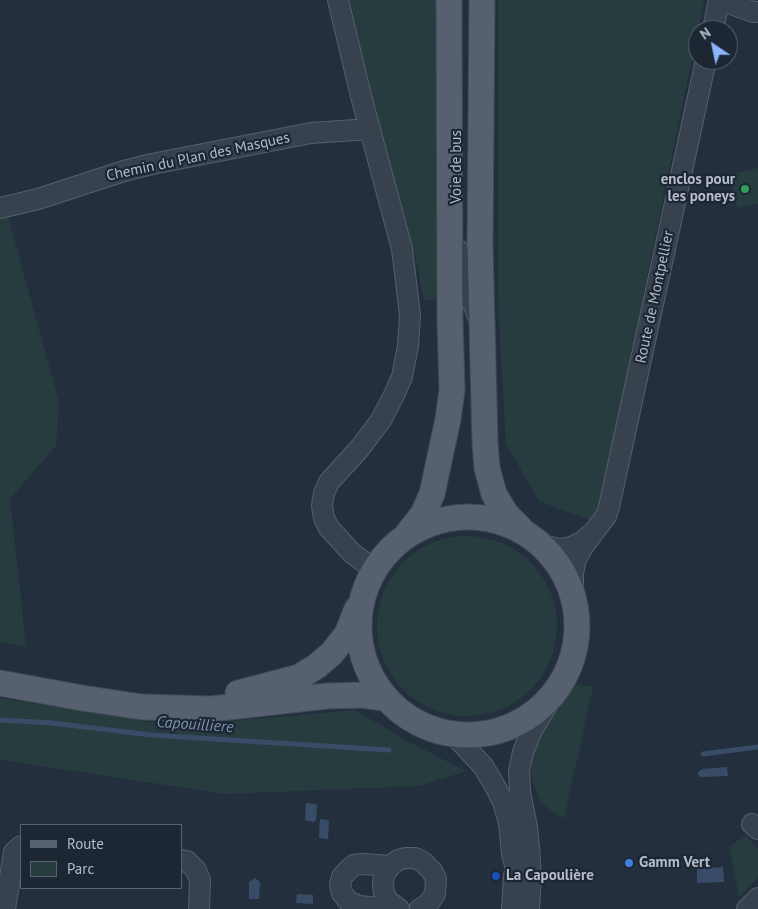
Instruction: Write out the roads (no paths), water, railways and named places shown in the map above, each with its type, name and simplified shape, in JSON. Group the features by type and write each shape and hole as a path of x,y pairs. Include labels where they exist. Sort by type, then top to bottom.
{"main road":[{"path":"406,536 423,514 432,494 448,419 452,390 449,0"},
{"path":"360,603 358,628 361,653 370,677 384,698 412,721 429,729 455,736 482,735 508,728 532,715 552,697 562,682 576,648 578,630 577,611 573,594 565,575 554,558 506,514 494,494 488,468 485,443 480,245 482,0"},
{"path":"173,707 225,697 299,676 317,666 332,653 347,634 374,569 388,551 406,536 428,524 452,518 478,517 502,522 532,538"},
{"path":"0,683 133,706 211,709 327,696 362,695 384,698"}],"street":[{"path":"338,0 402,249 410,315 408,346 402,378 381,420 360,448 329,482 324,493 322,506 324,518 329,528 353,554 374,569"},
{"name":"Voie de bus","path":"457,0 457,251 459,265 482,331"},
{"path":"715,20 720,0 753,12 758,12"},
{"name":"Route de Montpellier","path":"573,594 576,559 606,516 610,507 704,70"},
{"name":"Chemin du Plan des Masques","path":"0,208 38,199 124,171 152,164 311,133 370,129"},
{"name":"Route de Montpellier","path":"532,538 558,549 569,548 582,542 596,530"},
{"path":"529,909 529,847 520,792 519,771 523,752 532,730 552,697"},
{"path":"455,736 483,766 496,786 503,802 509,823 516,873 514,876 512,909"},
{"path":"4,909 14,852 20,847"},
{"path":"399,909 388,901 384,893 382,885 384,875 390,866 398,860 416,858 424,862 432,871 436,886 428,904 422,909"},
{"path":"182,860 187,860 196,870 200,880 200,909"},
{"path":"389,909 359,906 348,901 342,893 340,885 342,877 354,865 390,866"},
{"path":"747,909 758,898"}],"water":[{"path":"727,767 728,776 700,777 697,773 702,769"},
{"path":"306,803 317,804 316,820 314,822 305,820"},
{"path":"320,819 329,820 328,839 319,838"},
{"path":"723,867 724,882 697,883 697,869"},
{"path":"255,878 260,882 259,899 249,899 249,882"},
{"path":"297,894 313,895 313,904 296,903"}],"waterway":[{"name":"Capouilliere","path":"0,720 52,723 151,735 389,750"},
{"name":"Capouilliere","path":"703,754 758,747"}],"place":[{"name":"enclos pour les poneys","path":"745,189"},
{"name":"Gamm Vert","path":"629,863"},
{"name":"La Capoulière","path":"496,876"}]}
